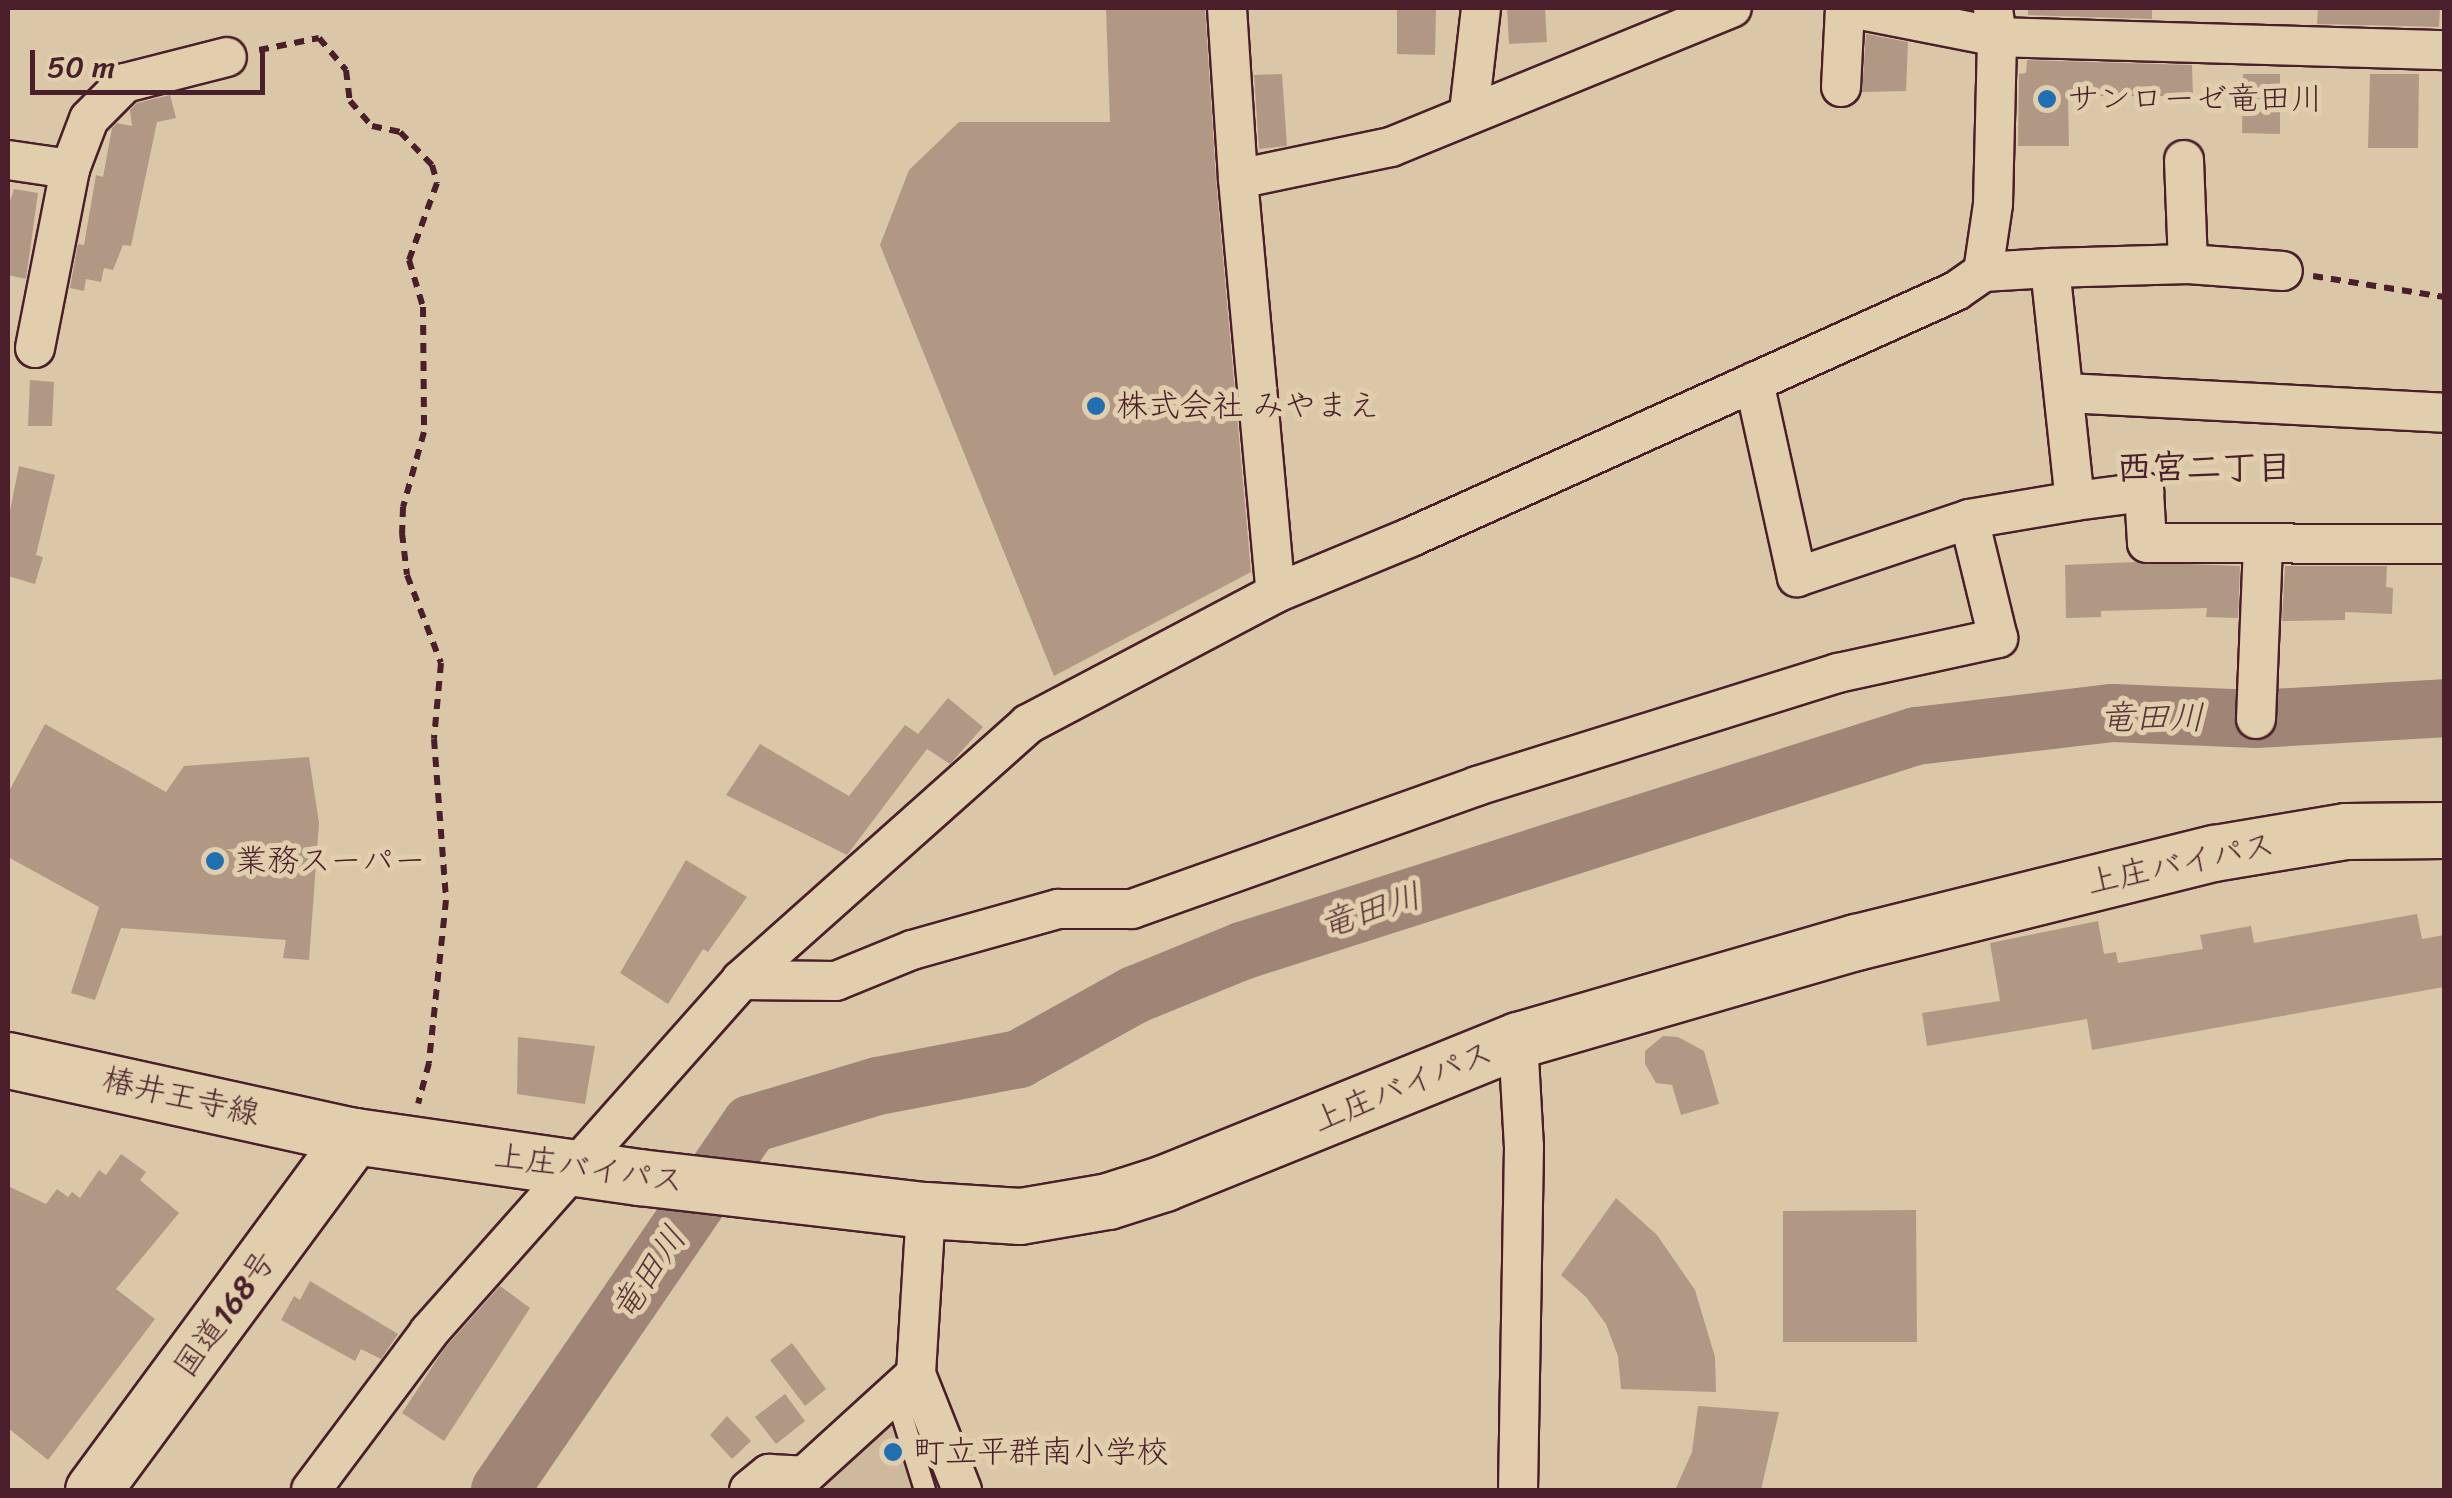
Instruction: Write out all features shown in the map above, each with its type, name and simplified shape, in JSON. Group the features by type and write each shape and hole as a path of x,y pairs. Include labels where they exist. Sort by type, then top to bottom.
{"main road":[{"name":"上庄バイパス","path":"380,1140 640,1177 926,1210 1020,1216 1108,1201 1164,1183 1518,1040 1856,942 2214,853 2346,831 2444,830"},
{"name":"椿井王寺線","path":"8,1060 380,1140"},
{"name":"国道168号","path":"93,1490 380,1140"}],"street":[{"path":"1227,8 1238,179 1276,593"},
{"path":"1469,112 1481,8"},
{"path":"1238,179 1391,147 1732,8"},
{"path":"1842,86 1848,8 1995,22 2444,50"},
{"path":"1983,272 1993,204 1995,22"},
{"path":"36,348 70,169 89,119 125,84 227,56"},
{"path":"8,160 70,169"},
{"path":"2184,160 2188,264"},
{"path":"312,1490 429,1332 741,980 1028,724 1276,593 1956,291 1983,272 2188,264 2283,272"},
{"path":"2050,268 2075,500"},
{"path":"1754,382 1797,577 1969,519 2144,492 2147,543 2444,544"},
{"path":"2066,393 2444,413"},
{"path":"741,980 836,981 912,950 1058,909 1132,910 1477,786 1838,673 1998,638 1969,519"},
{"path":"2256,720 2263,546"},
{"path":"1518,1040 1524,1147 1518,1490"},
{"path":"926,1210 905,1383 962,1490"},
{"path":"749,1490 769,1474 804,1476 905,1383"}],"lane":[{"path":"905,1383 925,1490"}],"path":[{"path":"227,56 320,38 346,70 350,101 372,126 400,132 432,165 437,183 409,260 423,306 424,432 403,508 402,533 407,576 440,663 434,739 446,900 429,1064 380,1140"},
{"path":"2283,272 2444,297"}],"shaded area":[{"name":"町立平群南小学校","path":"915,1401 944,1490 810,1490"}],"building":[{"name":"株式会社 みやまえ","path":"1106,8 1205,8 1216,180 1251,572 1054,676 880,245 909,170 959,122 1110,122"},
{"path":"1397,8 1436,8 1435,55 1397,54"},
{"path":"1507,8 1545,8 1547,42 1509,44"},
{"path":"2028,8 2152,8 2152,19 2028,15"},
{"path":"2318,8 2440,8 2439,27 2317,24"},
{"path":"1866,34 1908,42 1906,91 1862,92"},
{"name":"サンローゼ竜田川","path":"2027,60 2192,65 2193,96 2068,96 2069,146 2018,146 2019,74 2026,73"},
{"path":"1282,74 1287,146 1259,149 1254,75"},
{"path":"2243,74 2280,74 2280,134 2242,133"},
{"path":"2370,74 2419,74 2418,148 2368,148"},
{"path":"170,95 176,118 157,122 131,246 123,245 113,270 104,268 101,282 86,279 84,291 70,288 78,244 84,245 96,175 103,177 112,128 117,123 132,126 130,110 137,103"},
{"path":"14,189 38,193 26,279 8,275 8,208"},
{"path":"30,380 54,382 52,426 28,426"},
{"path":"19,466 55,475 36,555 43,557 35,584 8,576 8,521"},
{"path":"2135,562 2240,566 2238,618 2206,617 2207,608 2101,611 2101,617 2066,618 2065,565"},
{"path":"2285,566 2387,566 2386,587 2393,588 2392,614 2345,612 2345,620 2282,621"},
{"path":"948,698 983,727 950,764 927,749 847,855 726,795 760,744 849,796 905,725 918,734"},
{"path":"45,724 166,792 184,766 309,757 319,823 309,960 283,958 286,940 121,928 95,1000 71,993 99,907 8,857 8,793"},
{"path":"686,860 747,897 708,952 703,949 668,1004 620,973"},
{"path":"2417,914 2422,939 2444,935 2444,987 2092,1050 2087,1019 1927,1046 1922,1013 2000,1001 1990,943 2098,921 2104,954 2116,952 2118,963 2203,949 2200,935 2251,926 2254,943"},
{"path":"1663,1036 1678,1037 1704,1051 1719,1104 1681,1115 1672,1085 1656,1083 1645,1064 1645,1051"},
{"path":"518,1037 595,1046 585,1104 517,1094"},
{"path":"121,1154 146,1172 140,1180 179,1213 116,1289 155,1319 48,1460 8,1428 8,1186 46,1204 57,1189 68,1197 72,1192 80,1198 99,1170 106,1175"},
{"path":"1616,1198 1657,1235 1695,1290 1715,1357 1716,1392 1621,1389 1618,1356 1606,1324 1586,1297 1561,1275"},
{"path":"1916,1210 1917,1342 1783,1342 1783,1211"},
{"path":"310,1281 398,1334 381,1359 361,1349 355,1361 281,1320 294,1296 300,1300"},
{"path":"500,1286 530,1308 444,1441 402,1413 444,1349"},
{"path":"792,1343 826,1389 805,1406 770,1360"},
{"path":"785,1394 805,1421 776,1444 755,1417"},
{"path":"1698,1406 1779,1412 1761,1490 1675,1490 1692,1452"},
{"path":"727,1416 751,1441 732,1459 710,1435"}],"waterway":[{"name":"竜田川","path":"500,1490 751,1124 878,1086 1019,1059 1134,995 1242,951 1916,736 2113,713 2256,719 2444,708"}],"place":[{"name":"サンローゼ竜田川","path":"2047,99"},
{"name":"株式会社 みやまえ","path":"1096,406"},
{"name":"業務スーパー","path":"215,861"},
{"name":"町立平群南小学校","path":"893,1452"}],"district":[{"name":"西宮二丁目","path":"2204,467"}]}
